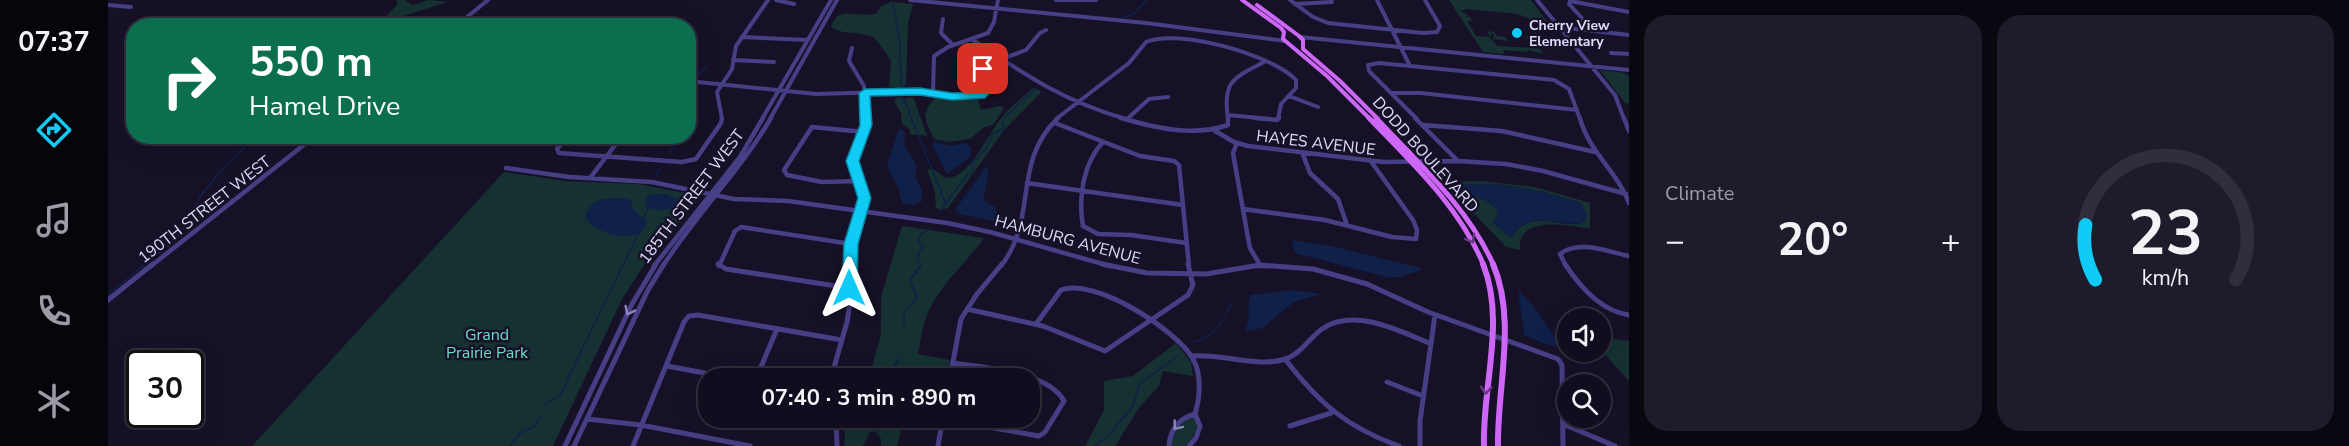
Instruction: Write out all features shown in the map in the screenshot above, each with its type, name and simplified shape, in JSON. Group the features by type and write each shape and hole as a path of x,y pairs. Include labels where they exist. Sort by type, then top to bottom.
{"main road":[{"path":"1242,0 1281,28 1286,41 1301,39"},
{"name":"DODD BOULEVARD","path":"1249,0 1301,39 1303,48 1337,76 1454,201 1486,249 1501,293 1503,339 1498,446"},
{"path":"1283,35 1301,39"},
{"name":"DODD BOULEVARD","path":"1286,41 1329,75 1409,161 1455,213 1478,252 1490,288 1492,309 1484,446"}],"street":[{"path":"466,18 488,0"},
{"path":"560,144 557,152 692,161 701,154 721,123 722,117 717,94 732,70 735,49 768,0"},
{"path":"776,0 794,4"},
{"name":"185TH STREET WEST","path":"565,446 642,286 670,244 754,147 808,40 831,0"},
{"name":"185TH STREET WEST","path":"783,91 837,0"},
{"path":"910,0 1238,33 1283,35"},
{"path":"933,93 936,88 932,70 933,58 941,49 952,44 973,40 991,30 998,0"},
{"path":"1056,0 1096,0"},
{"path":"1290,0 1313,17 1328,23 1427,33 1439,31 1440,26 1425,0"},
{"path":"1377,0 1410,66"},
{"path":"1537,0 1615,95 1627,119 1629,130"},
{"path":"1295,4 1313,1 1332,2"},
{"path":"1593,30 1569,4 1570,1 1629,12"},
{"path":"108,5 131,7"},
{"path":"943,19 941,33 952,44"},
{"path":"1146,22 1286,41"},
{"path":"1559,27 1629,35"},
{"path":"696,81 816,94 933,93 952,97 983,95 987,90 983,69 988,64 1026,50 1040,33 1046,30"},
{"path":"742,37 808,40"},
{"path":"951,368 960,324 967,309 1007,258 1017,240 1031,159 1037,144 1054,123 1077,101 1129,64 1143,44 1154,39 1221,46 1266,61 1294,77 1297,86 1281,104 1280,117 1277,120 1228,115"},
{"path":"1301,39 1629,70"},
{"path":"973,40 1048,90 1127,119 1163,129 1198,133 1215,131 1228,125 1225,98 1232,83 1266,61"},
{"path":"834,368 849,313 851,244 862,211 864,194 852,161 864,132 867,117 862,81 849,61 852,48"},
{"path":"1611,52 1629,54"},
{"path":"734,60 774,62"},
{"path":"1458,161 1369,71 1368,65 1378,63 1559,82 1572,91 1584,132 1595,152 1627,195 1629,202"},
{"path":"1392,93 1421,93 1578,110"},
{"path":"1289,96 1318,107"},
{"path":"1127,119 1132,112 1149,99 1167,98"},
{"path":"967,309 986,315 1036,324 1105,351 1188,295 1193,285 1186,243 1178,163 1140,156 1054,123"},
{"path":"1423,125 1502,131 1595,152"},
{"path":"859,181 838,182 794,177 784,170 812,127 864,132"},
{"name":"HAYES AVENUE","path":"1215,131 1237,143 1302,152 1370,160 1458,161 1528,168 1627,195"},
{"path":"1103,142 1088,162 1082,222 1089,231 1186,243"},
{"path":"1237,143 1233,153 1250,248 1260,265"},
{"name":"190TH STREET WEST","path":"108,300 305,144"},
{"path":"590,178 616,144"},
{"path":"1302,152 1308,171 1338,199 1347,225"},
{"path":"1243,210 1347,225 1392,237 1412,240 1418,238 1413,222 1404,206 1374,169 1370,160"},
{"name":"HAMBURG AVENUE","path":"506,168 590,178 652,182 743,200 783,200 955,224 1119,268 1156,274 1191,274 1260,265 1305,267 1340,275 1384,290 1435,315 1555,357 1560,362 1561,374"},
{"path":"1027,183 1183,205"},
{"name":"185TH STREET WEST","path":"574,446 648,290 713,194"},
{"path":"849,288 723,269 718,263 734,232 741,227 851,244"},
{"path":"1629,256 1578,247 1564,249 1560,254 1567,269 1605,307 1614,312 1629,315"},
{"path":"1036,324 1062,289 1068,287 1116,300 1178,342 1191,356 1196,367 1199,396 1195,414 1200,426 1196,438 1189,446"},
{"path":"633,446 684,322 694,314 842,340"},
{"path":"1420,446 1423,396 1435,315"},
{"path":"1191,356 1206,355 1258,362 1285,359 1300,350 1326,326 1346,320 1375,324 1431,344"},
{"path":"761,368 777,329"},
{"path":"1285,359 1312,394 1331,413 1363,432 1398,446"},
{"path":"952,363 980,368"},
{"path":"667,366 698,372"},
{"path":"1387,382 1423,396"},
{"path":"996,428 1039,436 1045,432 1064,401 1059,391 1040,383"},
{"path":"1290,426 1331,413"},
{"path":"1169,446 1170,437 1177,424 1186,416 1195,414"},
{"path":"579,418 641,425 750,446"},
{"path":"836,428 837,446"},
{"path":"938,446 941,428"},
{"name":"HAMBURG AVENUE","path":"1563,428 1563,446"},
{"path":"1572,428 1615,446"}],"green space":[{"path":"397,0 404,0 413,5 429,0 448,2 397,18 384,18 397,5"},
{"path":"1449,0 1531,0 1550,25 1518,14 1467,9 1460,11 1469,16 1464,16 1470,17 1472,21 1467,21 1476,36 1490,37 1487,31 1494,32 1508,41 1494,39 1494,41 1492,33 1490,38 1497,46 1534,48 1527,39 1521,37 1527,38 1526,35 1528,35 1544,54 1528,50 1527,52 1504,50 1503,54 1483,52"},
{"path":"891,2 913,4 908,23 906,84 901,89 889,86 891,61 874,38 831,27 839,16 844,14 870,15 877,13 881,6"},
{"path":"1600,70 1625,73 1629,77 1629,104 1625,103"},
{"path":"1033,88 1041,91 1039,95 1005,129 948,208 941,210 936,208 935,192 927,169 933,169 946,178 954,177 962,172 976,156 1003,116"},
{"path":"898,97 904,99 913,97 927,136 910,134 910,129 902,124 901,113 894,101"},
{"path":"936,97 978,99 981,110 1000,106 1004,108 994,124 983,128 970,139 949,142 934,139 926,121 926,112"},
{"name":"Grand Prairie Park","path":"504,172 565,181 638,184 700,196 648,259 622,299 553,446 252,446"},
{"path":"1481,181 1535,187 1590,203 1590,229 1558,225 1535,227 1526,231 1521,239 1520,250 1506,247 1444,182","holes":["1494,184 1540,191 1581,203 1586,213 1585,222 1565,224 1538,221 1520,228 1511,238 1493,221 1499,213 1495,207 1457,185"]},
{"path":"902,226 984,238 935,299 924,325 918,354 950,360 948,368 872,368 881,334 881,297"},
{"path":"1611,339 1629,341 1629,381 1611,361"},
{"path":"1176,343 1191,362 1193,376 1163,371 1159,386 1139,408 1115,446 1085,446 1104,410 1104,381 1133,376"},
{"path":"1190,417 1194,418 1198,424 1193,436 1185,446 1172,446 1174,433"},
{"path":"844,428 901,428 897,446 881,446 881,439 875,431 870,432 863,446 844,446"}],"water":[{"path":"899,128 905,132 905,146 916,163 915,176 922,190 922,201 914,205 902,204 898,187 887,166"},
{"path":"934,142 951,146 964,143 971,147 970,157 949,173 946,172 933,146"},
{"path":"986,167 989,170 983,200 995,207 996,213 1004,218 1002,223 960,214 955,210"},
{"path":"1494,184 1540,191 1581,203 1586,213 1585,222 1575,224 1537,220 1528,222 1519,228 1511,238 1492,222 1499,213 1495,207 1467,193 1457,185"},
{"path":"665,194 682,201 666,210 655,210 646,206 645,201 648,196"},
{"path":"623,198 631,200 632,208 647,222 643,230 636,235 617,236 608,233 585,218 595,202"},
{"path":"1292,240 1331,246 1422,270 1400,277 1387,277 1295,253"},
{"path":"1518,289 1557,340 1557,346 1524,335"},
{"path":"1291,290 1321,294 1294,302 1262,328 1244,332 1248,323 1251,295"}],"waterway":[{"path":"1122,19 1136,12 1146,0"},
{"path":"893,5 900,40 901,86"},
{"path":"696,77 706,67"},
{"path":"938,214 967,175 973,171 971,164 985,150 993,133 1003,129 1003,119 1036,88"},
{"path":"903,97 945,202"},
{"path":"108,295 180,235 200,197 218,174 247,144"},
{"path":"669,154 676,144"},
{"path":"656,176 661,166"},
{"path":"644,219 648,207"},
{"path":"904,329 904,313 917,298 910,280 921,265 918,256 923,247 918,240 921,234 930,228"},
{"path":"545,405 560,395 639,232"},
{"path":"1194,342 1201,340 1217,328 1231,303"},
{"path":"1095,446 1109,435 1132,407 1140,383 1178,356"},
{"path":"893,368 899,359"},
{"path":"510,446 520,433 535,426 539,418"},
{"path":"878,432 880,428"}],"place":[{"name":"Cherry View Elementary","path":"1517,33"}],"route":[{"path":"849,288 849,256 864,198 852,161 866,125 865,93 920,91 952,97 981,96 987,90 983,69"}]}
